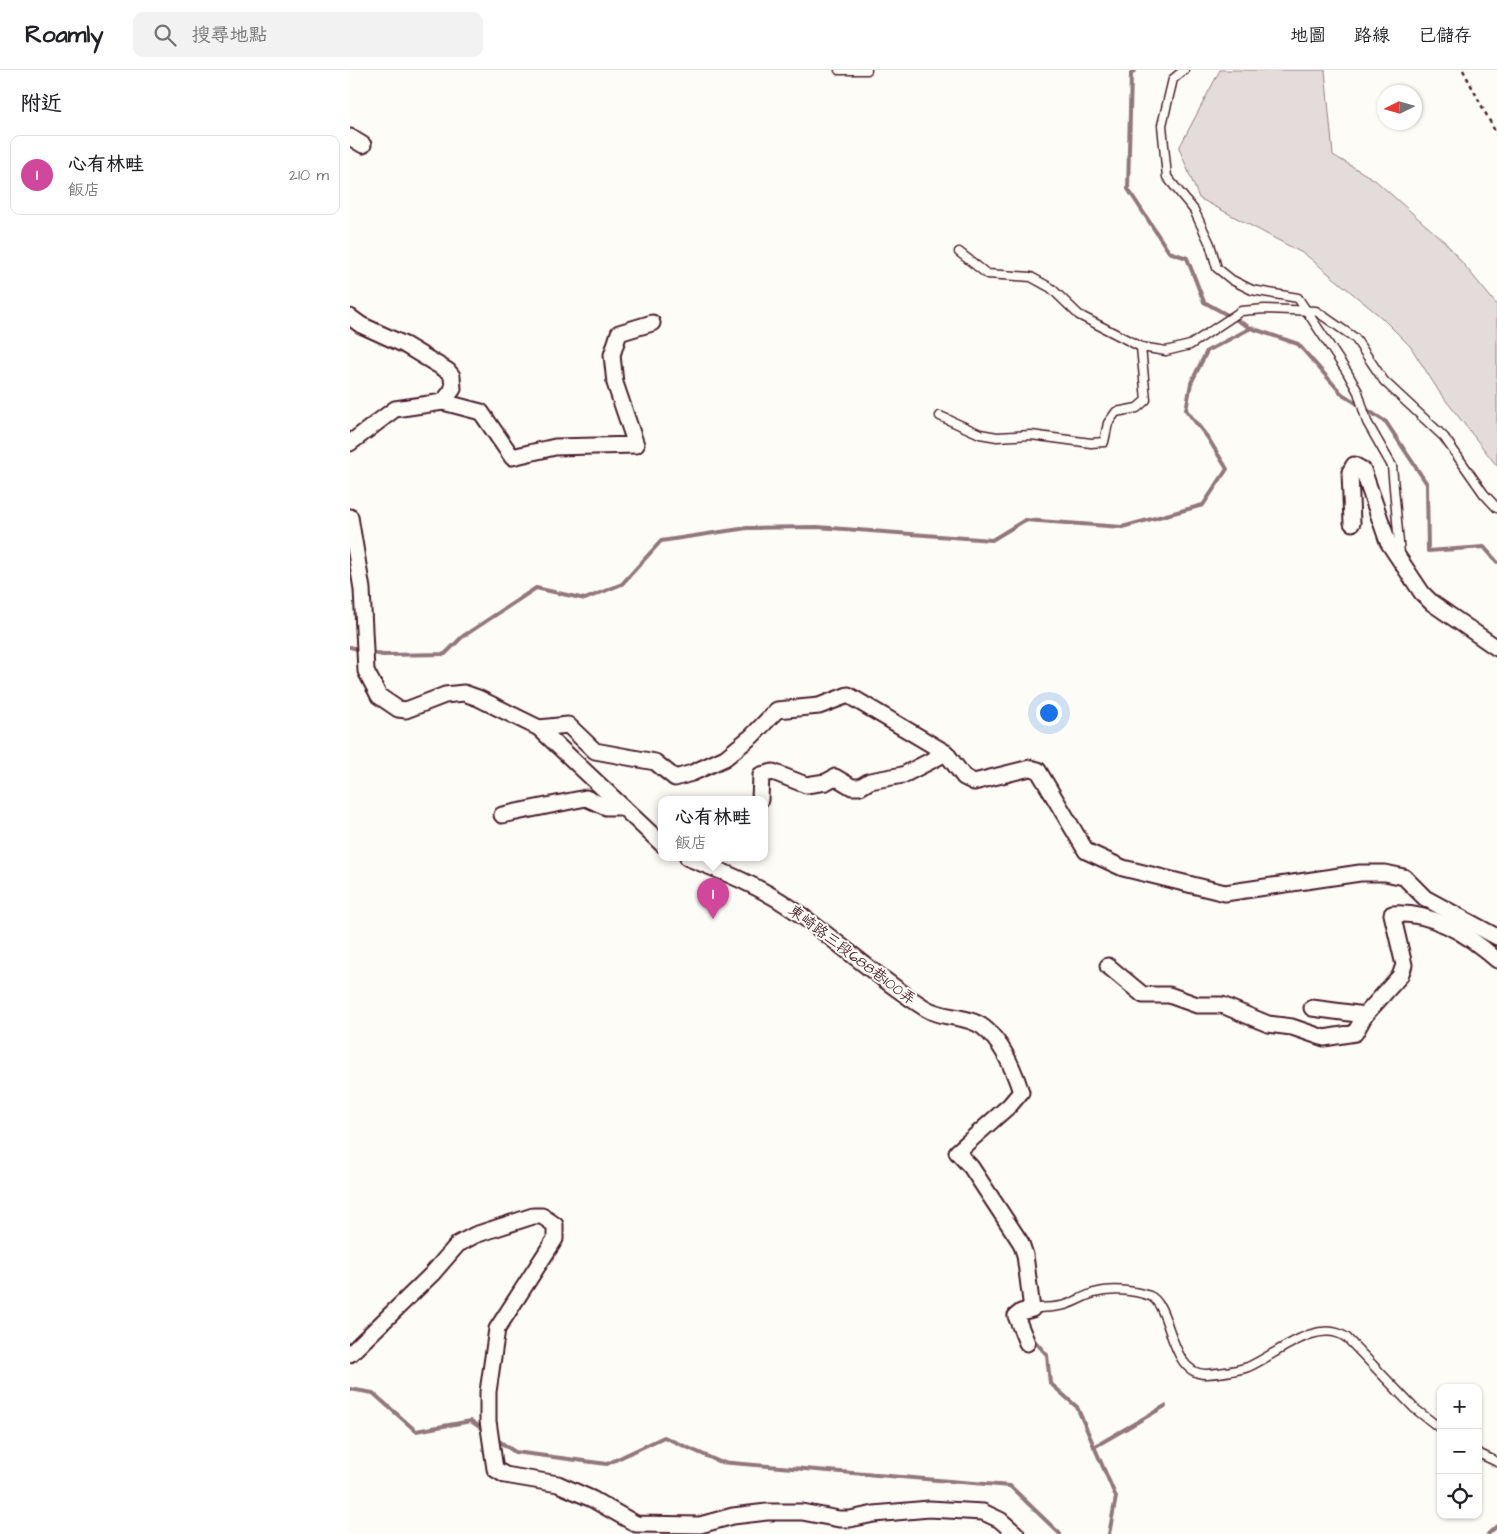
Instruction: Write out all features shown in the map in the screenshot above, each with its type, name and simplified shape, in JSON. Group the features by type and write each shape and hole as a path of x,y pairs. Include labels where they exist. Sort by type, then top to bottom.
{"street":[{"path":"350,317 361,325 405,345 448,372 452,376 453,389 443,402"},
{"path":"350,443 395,409 443,402 481,412 512,456 555,447 636,444 615,383 612,355 620,333 652,323"},
{"path":"1352,523 1350,472 1354,465 1363,470 1388,542 1432,603 1497,648"},
{"path":"350,517 362,589 366,670 374,690 385,702 406,710 444,695 464,693 539,728 658,840"},
{"path":"539,728 568,725 595,750 655,762 675,778 692,773 725,758 752,736 777,710 819,706 848,695 946,754 964,777 974,782 1021,769 1038,770 1086,851 1124,868 1226,893 1360,872 1385,873 1404,878 1425,898 1497,937"},
{"path":"760,796 761,775 773,772 806,785 826,782 835,776 852,787 860,786 870,781 903,775 946,754"},
{"path":"502,815 586,798 606,807 623,807"},
{"name":"東崎路三段688巷100弄","path":"696,861 736,877 790,907 901,993 928,1010 977,1024 991,1036 1015,1074 1021,1092 1010,1105 957,1152 971,1167 1021,1243 1025,1255 1032,1309"},
{"path":"1108,966 1143,995 1169,995 1197,1005 1222,1005 1268,1024 1292,1027 1324,1038 1356,1033 1366,1015 1400,976 1404,965 1392,914 1410,913 1457,929 1497,960"},
{"path":"1312,1008 1366,1015"},
{"path":"350,1354 432,1274 458,1244 475,1235 533,1216 542,1216 555,1225 555,1239 497,1329 488,1392 488,1421 495,1468 505,1475 558,1484 592,1499 636,1524 700,1524 767,1512 802,1512 850,1519 874,1514 929,1508 983,1512 1000,1520 1016,1534"},
{"path":"1027,1343 1016,1316 1021,1312 1032,1309"}],"lane":[{"path":"838,70 867,70"},
{"path":"1184,70 1174,79 1162,125 1168,177 1194,210 1210,244 1218,268 1232,280 1252,290 1298,298 1347,372 1358,392 1367,422 1392,466 1400,561"},
{"path":"959,252 987,274 1031,277 1051,288 1078,315 1141,347 1166,351 1190,345 1241,311 1265,309 1316,311 1355,338 1384,381 1444,437 1484,494 1497,508"},
{"path":"940,416 980,434 996,437 1031,435 1091,443 1104,442 1108,423 1116,412 1137,408 1146,400 1141,347"},
{"path":"1032,1309 1067,1304 1090,1294 1105,1291 1122,1291 1151,1297 1157,1300 1162,1309 1170,1335 1179,1353 1192,1370 1206,1374 1245,1368 1294,1340 1324,1332 1337,1331 1347,1338 1414,1408 1437,1426"},
{"path":"1482,1455 1497,1462"}],"path":[{"path":"1463,70 1497,135"}],"shaded area":[{"path":"1220,70 1325,70 1333,155 1375,180 1446,243 1497,305 1497,466 1440,393 1410,346 1381,317 1306,255 1199,198 1179,148"}],"waterway":[{"path":"1135,70 1131,74 1128,189 1169,252 1187,258 1204,302 1251,328 1298,344 1342,394 1386,422 1427,484 1428,551 1484,547 1497,562"},
{"path":"369,652 383,655 445,654 462,637 536,588 585,599 622,584 661,541 747,528 817,527 992,540 1025,520 1122,527 1203,505 1227,469 1208,438 1186,410 1191,383 1207,351 1251,328"},
{"path":"350,647 362,650"},
{"path":"1032,1338 1047,1355 1050,1383 1077,1407 1116,1497 1109,1534"},
{"path":"350,1389 373,1393 416,1431 471,1421 484,1430"},
{"path":"1094,1447 1165,1406"},
{"path":"496,1439 515,1452 607,1464 664,1437 720,1462 1010,1486 1060,1534"},
{"path":"1488,1534 1497,1526"}],"place":[{"name":"心有林畦","path":"713,919"}]}
